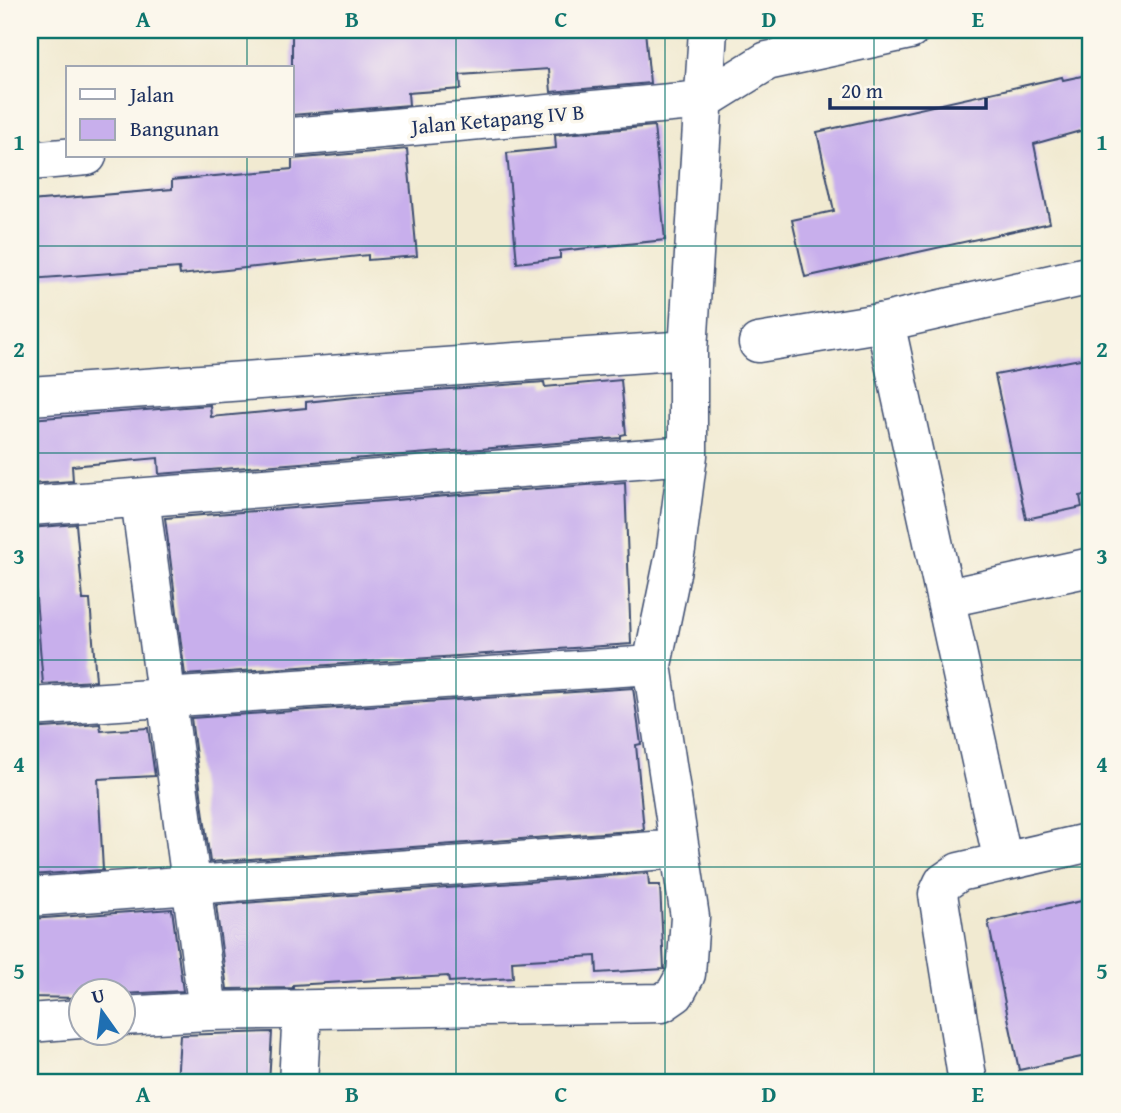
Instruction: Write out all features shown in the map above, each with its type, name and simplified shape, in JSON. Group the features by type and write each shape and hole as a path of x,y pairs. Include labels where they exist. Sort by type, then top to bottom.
{"street":[{"path":"136,1015 208,1011 662,1003 675,994 686,974 690,917 652,665 676,549 688,455 688,350 708,30"},
{"path":"704,100 767,61 910,30"},
{"name":"Jalan Ketapang IV B","path":"294,137 704,100"},
{"path":"30,161 66,158"},
{"path":"758,342 885,322 1091,275"},
{"path":"885,322 1003,862"},
{"path":"30,396 688,350"},
{"path":"30,506 688,455"},
{"path":"140,498 208,1011"},
{"path":"947,598 1091,567"},
{"path":"30,707 652,665"},
{"path":"968,1083 938,894 943,883 959,873 1091,842"},
{"path":"30,897 680,849"},
{"path":"298,1083 302,1010"},
{"path":"30,1023 66,1020"}],"building":[{"path":"292,30 645,30 650,83 551,92 549,69 460,75 461,89 408,93 409,105 294,115"},
{"path":"1091,74 1091,128 1034,144 1050,223 805,277 792,220 834,211 817,132 1062,77 1063,80"},
{"path":"654,126 665,240 560,251 560,258 517,263 507,153 556,148 555,135"},
{"path":"407,149 417,256 368,260 368,255 180,275 179,268 30,279 30,201 172,189 172,180 292,169 292,159"},
{"path":"1091,357 1091,494 1080,496 1082,507 1026,519 995,375"},
{"path":"621,380 626,434 621,435 621,438 159,474 158,458 72,466 73,481 30,484 30,419 210,405 211,417 306,408 306,402 394,393 544,382 545,387"},
{"path":"625,482 631,644 185,675 165,518"},
{"path":"76,524 83,600 90,600 96,681 43,684 35,586 30,587 30,528"},
{"path":"633,688 641,744 636,745 644,830 210,862 191,718"},
{"path":"100,724 101,731 148,728 155,776 98,779 103,870 30,875 30,729"},
{"path":"648,873 649,885 660,885 664,969 597,973 596,956 512,961 513,978 449,982 448,976 293,985 293,988 227,989 216,905"},
{"path":"1091,899 1091,1055 1019,1070 988,921"},
{"path":"172,909 183,991 136,993 136,976 66,976 66,998 30,997 30,919"},
{"path":"272,1032 269,1083 177,1083 180,1035"}]}
